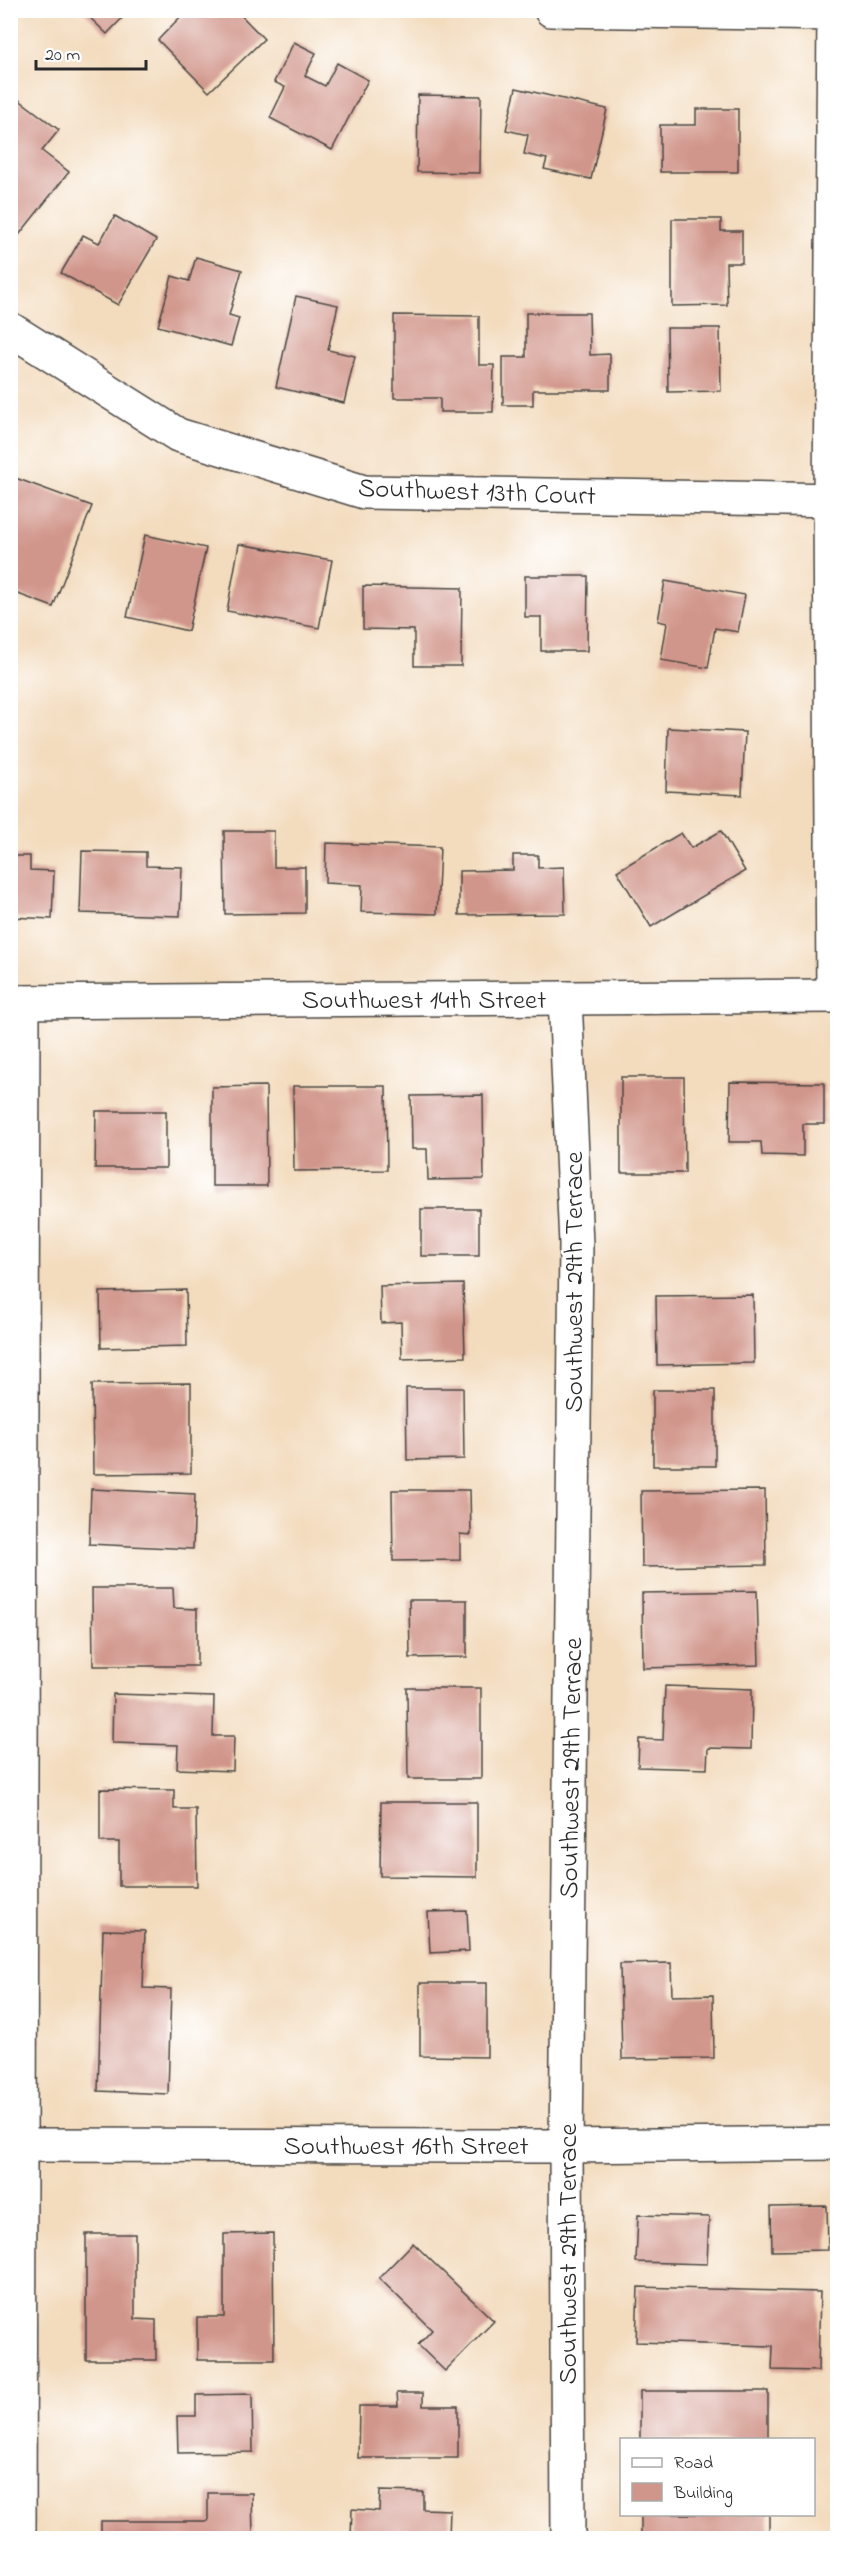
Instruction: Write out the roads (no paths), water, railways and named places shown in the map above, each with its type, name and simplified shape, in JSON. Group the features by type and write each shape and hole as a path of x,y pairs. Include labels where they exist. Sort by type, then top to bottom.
{"street":[{"path":"551,10 836,14 835,996"},
{"name":"Southwest 13th Court","path":"10,330 178,435 364,492 834,500"},
{"name":"Southwest 14th Street","path":"17,1002 835,996"},
{"name":"Southwest 29th Terrace","path":"566,998 576,1244 566,2146 568,2538"},
{"path":"17,1002 15,2145 19,2538"},
{"name":"Southwest 16th Street","path":"15,2145 566,2146 837,2143"}]}
